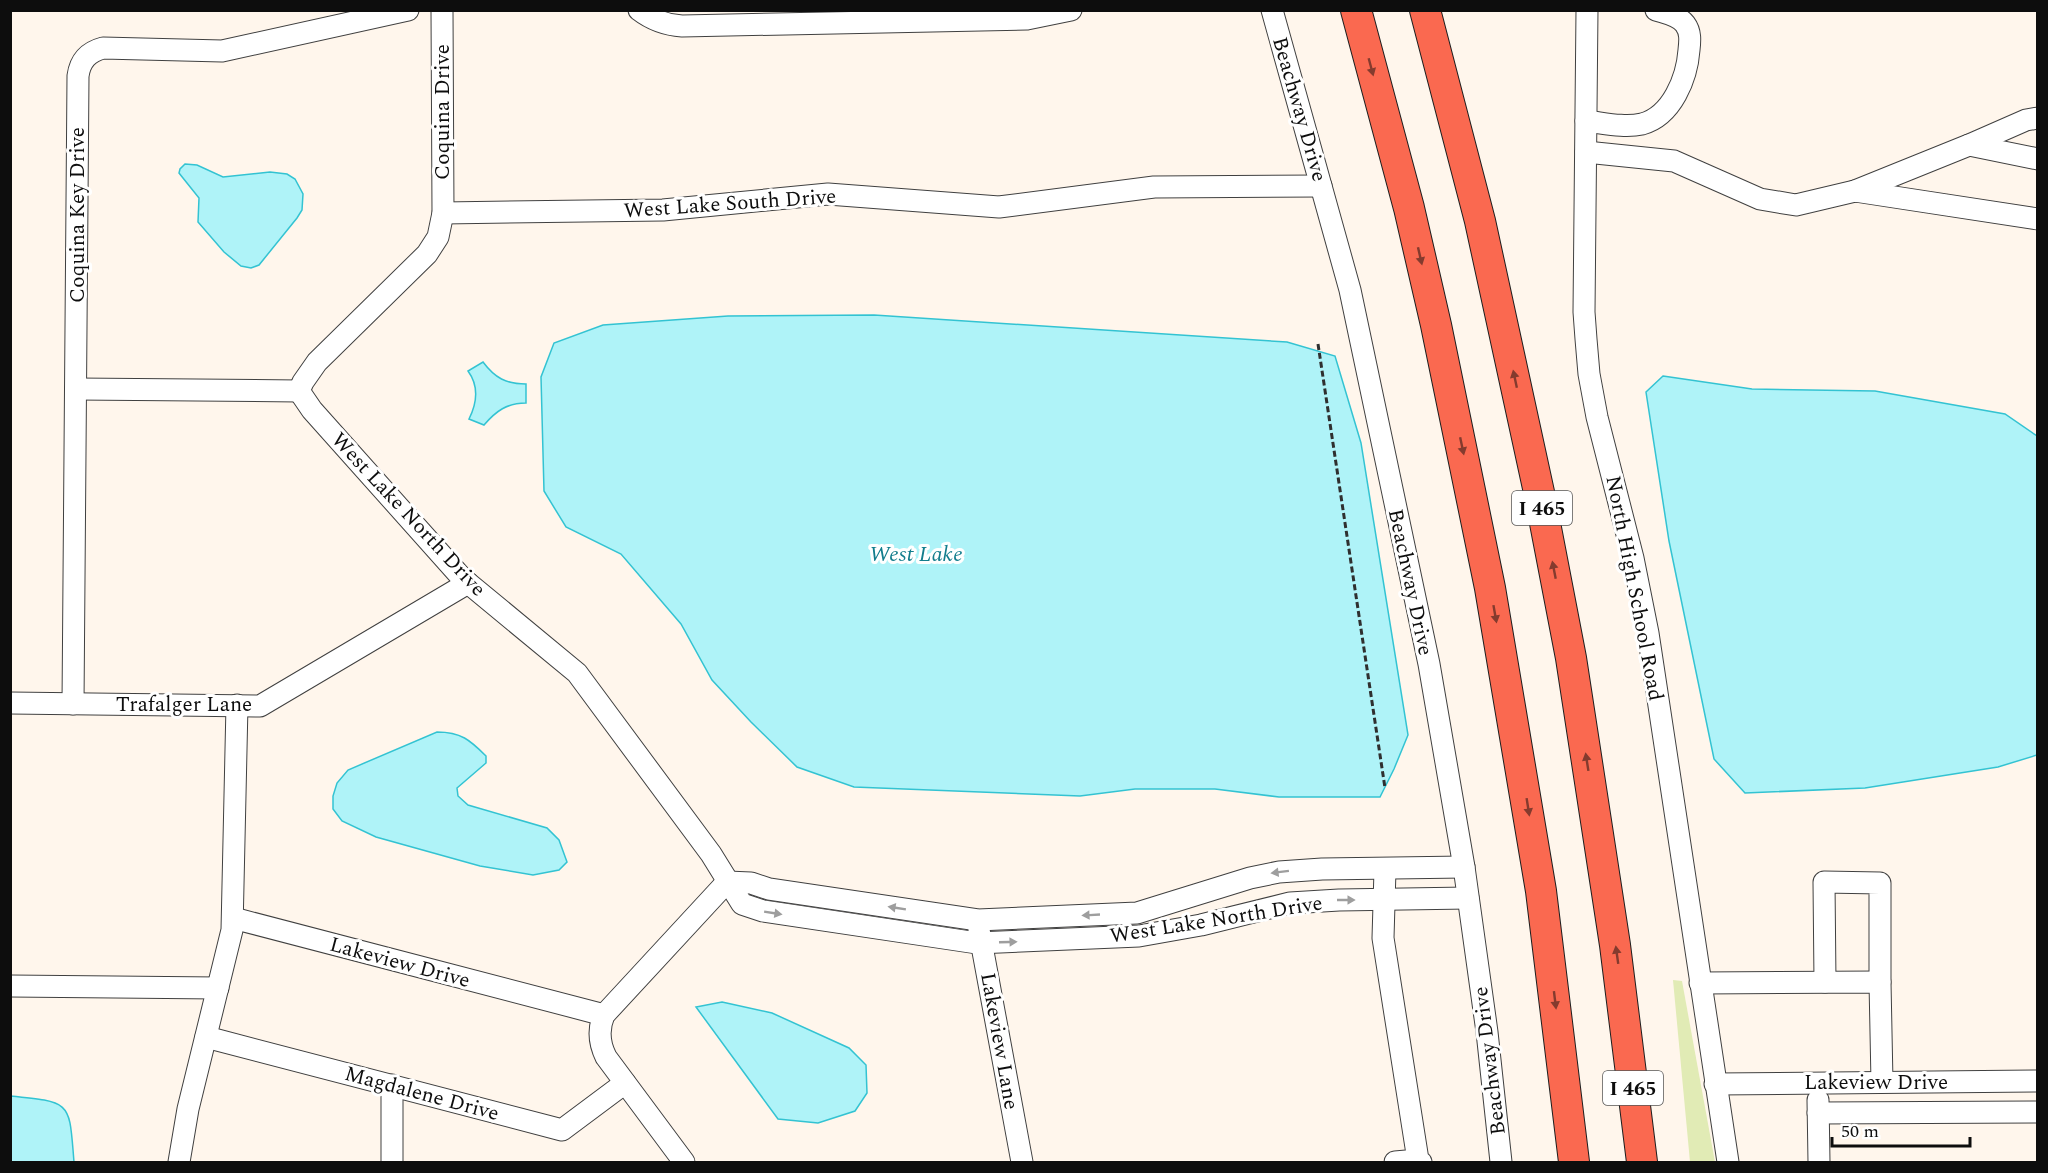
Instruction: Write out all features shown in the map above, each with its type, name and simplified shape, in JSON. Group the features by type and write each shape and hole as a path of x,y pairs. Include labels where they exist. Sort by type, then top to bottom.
{"highway":[{"path":"1356,10 1409,208 1436,325 1488,577 1541,891 1574,1162"},
{"name":"I 465","path":"1425,10 1480,221 1540,497 1571,658 1624,1013 1642,1162"},
{"path":"1624,1013 1651,1162"}],"street":[{"name":"Coquina Key Drive","path":"73,704 78,76 81,64 87,55 103,48 222,51 408,10"},
{"name":"Coquina Drive","path":"442,10 443,213"},
{"path":"639,10 653,19 682,26 1027,19 1063,11"},
{"name":"Beachway Drive","path":"1272,10 1350,290 1422,629 1464,867 1487,1032 1500,1162"},
{"name":"North High School Road","path":"1587,10 1584,312 1589,374 1597,417 1622,508 1640,592 1728,1162"},
{"path":"1586,121 1623,125 1643,123 1660,113 1677,94 1688,66 1690,35 1685,24 1677,17 1656,10"},
{"path":"1586,152 1674,161 1760,199 1796,205 1856,190 2026,120 2037,118"},
{"path":"1969,145 2037,159"},
{"name":"West Lake South Drive","path":"443,213 663,210 828,194 999,207 1154,187 1321,186"},
{"path":"1856,190 2037,219"},
{"path":"76,389 299,390 317,362 431,250 441,228 443,213"},
{"name":"West Lake North Drive","path":"299,390 312,410 468,583 577,672 711,854 742,904 763,911 982,943 1139,936 1201,925 1277,904 1315,901 1468,898"},
{"name":"Trafalger Lane","path":"10,703 260,706 468,583"},
{"path":"179,1162 188,1109 232,930 237,705"},
{"name":"West Lake North Drive","path":"727,882 751,883 769,889 978,920 1137,913 1268,874 1322,869 1385,870 1464,867"},
{"path":"1385,870 1383,938 1420,1161 1395,1162"},
{"path":"684,1162 602,1048 600,1029 604,1015 727,882"},
{"path":"1825,982 1824,882 1880,883 1882,1083"},
{"name":"Lakeview Drive","path":"233,918 604,1015"},
{"name":"Lakeview Lane","path":"978,920 1022,1162"},
{"path":"1700,983 1880,982"},
{"path":"10,986 218,988"},
{"name":"Magdalene Drive","path":"206,1037 562,1130 625,1083"},
{"name":"Lakeview Drive","path":"1715,1084 2037,1081"},
{"path":"1817,1083 1819,1162"},
{"path":"392,1085 392,1162"},
{"path":"1818,1113 2037,1112"}],"path":[{"path":"1318,344 1385,788"}],"green space":[{"path":"1673,980 1682,981 1715,1162 1690,1162"}],"water":[{"path":"185,164 197,165 223,177 270,172 287,174 295,179 303,194 302,210 259,265 251,268 241,266 224,252 198,222 199,198 179,173"},
{"name":"West Lake","path":"874,315 1287,342 1335,356 1361,443 1408,735 1380,797 1279,797 1215,789 1135,789 1080,796 854,787 797,767 712,680 681,624 621,554 566,527 544,491 541,377 554,343 603,325 728,316"},
{"path":"483,362 502,379 526,384 526,403 513,404 502,409 484,425 469,419 476,395 472,377 468,371"},
{"path":"1663,376 1752,389 1875,391 2005,414 2037,436 2037,755 1998,767 1865,788 1745,793 1714,759 1669,541 1646,392"},
{"path":"437,732 459,735 486,756 486,763 457,788 458,796 468,805 547,828 559,840 567,862 559,870 533,875 480,866 376,837 342,821 333,809 333,796 337,783 348,770"},
{"path":"722,1002 772,1013 849,1048 866,1065 867,1093 855,1111 818,1123 778,1119 696,1007"},
{"path":"10,1096 46,1100 64,1109 71,1127 74,1162 11,1162"}]}
